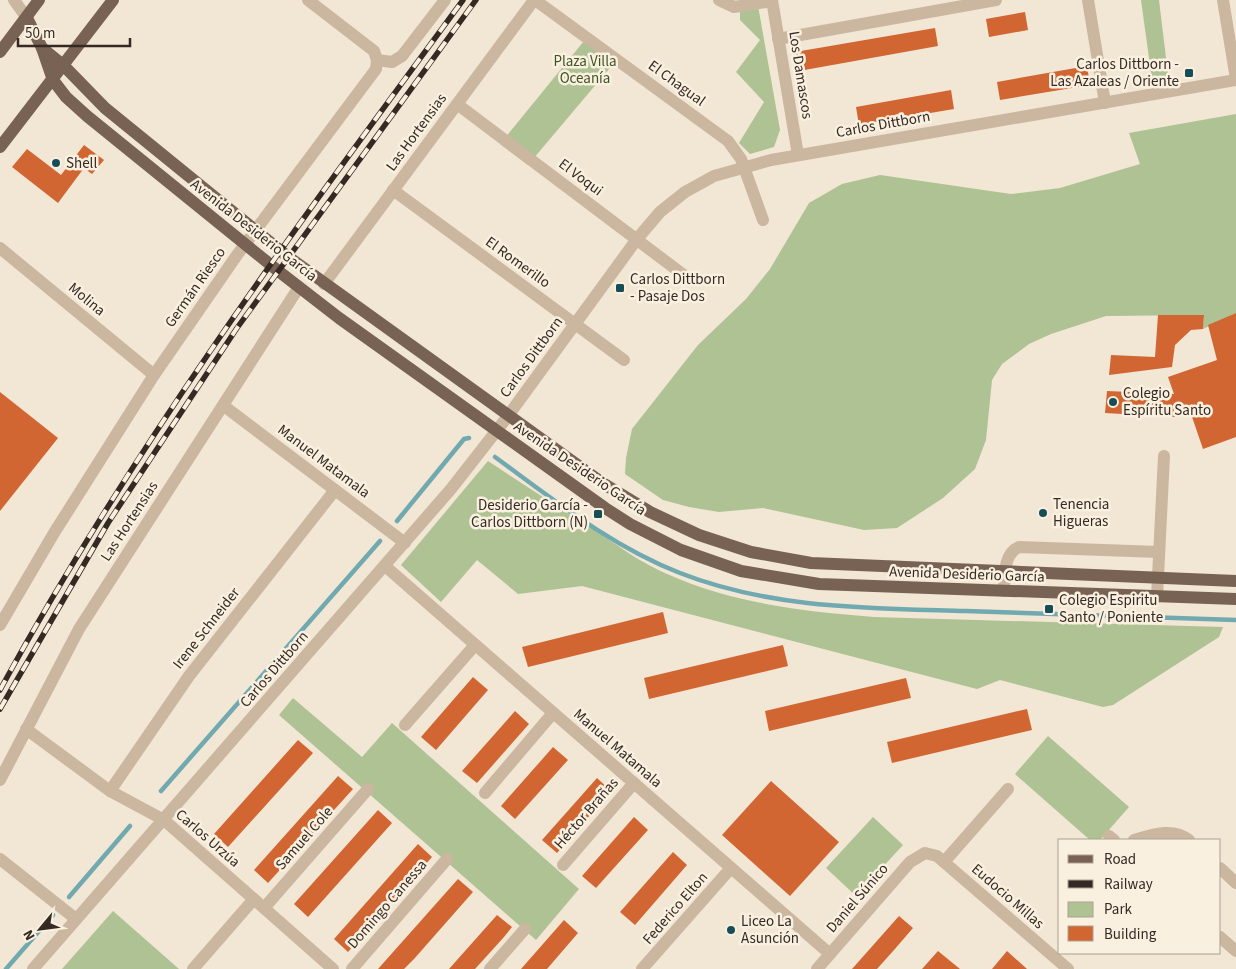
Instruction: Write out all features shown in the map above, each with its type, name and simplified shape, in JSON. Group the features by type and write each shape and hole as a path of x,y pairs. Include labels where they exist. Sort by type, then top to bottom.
{"main road":[{"path":"0,52 40,0"},
{"path":"0,147 114,0"},
{"name":"Avenida Desiderio García","path":"27,18 42,48 53,80 76,107 146,165 299,287 605,508 657,539 712,562 767,577 819,584 1236,599"},
{"name":"Avenida Desiderio García","path":"42,48 64,66 105,108 157,152 324,284 604,484 666,521 725,544 781,558 840,565 1236,580"},
{"path":"146,165 157,152"},
{"path":"657,539 666,521"},
{"path":"947,589 948,570"}],"street":[{"path":"14,0 27,18"},
{"path":"308,0 374,51 378,60 392,62 402,56 445,0"},
{"name":"Las Hortensias","path":"324,284 534,0"},
{"name":"El Chagual","path":"534,0 728,141 738,152 763,220"},
{"path":"719,0 734,7 772,0"},
{"name":"Los Damascos","path":"772,0 798,155"},
{"path":"778,39 996,0"},
{"path":"1088,0 1105,103"},
{"path":"1223,0 1236,80"},
{"name":"Germán Riesco","path":"0,625 54,533 154,376 245,244 374,72 378,60"},
{"name":"Carlos Dittborn","path":"33,969 405,543 508,416 637,239 660,212 685,192 714,176 744,166 798,155 1236,80"},
{"name":"El Voqui","path":"457,104 685,276"},
{"name":"El Romerillo","path":"393,190 624,360"},
{"name":"Molina","path":"0,248 154,376"},
{"name":"Las Hortensias","path":"0,780 79,630 299,287"},
{"name":"Manuel Matamala","path":"224,406 405,543"},
{"path":"1157,597 1164,456"},
{"name":"Irene Schneider","path":"110,791 189,676 335,490"},
{"path":"1004,591 1005,572 1009,556 1019,547 1159,552"},
{"name":"Manuel Matamala","path":"385,566 830,954"},
{"path":"405,725 476,645"},
{"path":"485,793 553,713"},
{"name":"Carlos Urzúa","path":"26,729 110,791 164,820 328,967"},
{"name":"Héctor Brañas","path":"563,865 634,783"},
{"name":"Samuel Cole","path":"264,908 368,789"},
{"path":"944,862 1008,789"},
{"path":"1138,839 1161,833 1175,834 1188,839"},
{"name":"Eudocio Millas","path":"925,854 937,856 1068,969"},
{"name":"Daniel Súnico","path":"817,969 910,862 925,854"},
{"path":"0,859 76,919"},
{"name":"Domingo Canessa","path":"352,969 447,859"},
{"name":"Federico Elton","path":"642,969 731,868"},
{"path":"1221,869 1236,883"},
{"path":"193,969 254,899"},
{"path":"490,969 525,929"},
{"path":"1221,937 1236,951"}],"green space":[{"path":"757,0 780,130 774,147 750,154 739,143 764,102 736,72 760,40 740,20 740,9"},
{"path":"1141,0 1159,0 1170,91 1154,94"},
{"name":"Plaza Villa Oceanía","path":"584,41 614,63 528,165 500,144"},
{"path":"1236,114 1236,313 1203,329 1204,315 1106,316 1051,334 1029,344 1002,364 992,380 986,440 975,469 943,498 897,528 864,530 763,508 719,512 689,507 663,500 625,474 632,429 698,345 746,299 770,269 809,203 842,184 880,175 1011,194 1060,188 1140,164 1129,133"},
{"path":"488,461 648,565 692,584 743,599 795,609 874,617 1223,627 1219,637 1113,705 1103,707 1000,680 977,689 582,586 518,594 477,560 441,602 401,565"},
{"path":"293,698 362,757 392,723 579,889 536,940 279,715"},
{"path":"1048,736 1129,807 1101,839 1089,839 1015,774"},
{"path":"873,817 903,845 856,896 826,868"},
{"path":"113,911 179,969 62,969"}],"building":[{"path":"1025,12 1028,30 989,37 986,19"},
{"path":"935,28 938,46 799,71 795,52"},
{"path":"1087,66 1090,85 1000,100 997,82"},
{"path":"951,90 954,109 859,125 856,107"},
{"path":"84,145 104,160 92,174 84,168 58,203 12,167 27,149 61,175"},
{"path":"1236,313 1236,437 1203,449 1190,411 1174,417 1105,413 1107,391 1174,394 1168,377 1217,360 1208,325"},
{"path":"1158,315 1204,315 1203,329 1191,330 1175,345 1172,367 1109,375 1111,355 1155,357"},
{"path":"0,392 58,438 0,511"},
{"path":"663,612 668,633 528,667 522,647"},
{"path":"783,645 788,666 649,699 644,678"},
{"path":"473,677 488,690 436,750 421,737"},
{"path":"906,678 911,698 769,731 765,711"},
{"path":"1027,709 1032,730 892,763 887,742"},
{"path":"515,711 529,724 477,783 462,771"},
{"path":"298,740 313,753 228,847 214,834"},
{"path":"553,747 568,760 515,819 501,806"},
{"path":"338,776 353,789 268,883 254,870"},
{"path":"597,778 611,791 557,853 542,840"},
{"path":"771,781 839,842 790,896 722,835"},
{"path":"378,810 392,823 308,917 294,904"},
{"path":"634,817 648,830 596,888 582,876"},
{"path":"418,844 432,857 348,952 334,939"},
{"path":"673,852 687,865 635,925 620,912"},
{"path":"458,879 473,892 414,959 404,969 378,969"},
{"path":"497,915 512,927 504,937 475,969 449,969"},
{"path":"899,916 913,928 894,950 877,969 852,969"},
{"path":"564,920 578,933 547,969 521,969"},
{"path":"938,951 960,969 922,969"},
{"path":"1007,951 1027,969 992,969"}],"waterway":[{"path":"397,521 464,439 469,438"},
{"path":"495,457 584,521 630,550 680,573 750,594 821,604 893,609 1236,620"},
{"path":"161,791 380,541"},
{"path":"69,897 130,826"},
{"path":"6,969 53,915"}],"railway":[{"path":"0,690 51,599 162,423 280,252 463,0"},
{"path":"0,709 108,523 237,328 476,0"}],"place":[{"name":"Carlos Dittborn - Las Azaleas / Oriente","path":"1189,73"},
{"name":"Shell","path":"56,163"},
{"name":"Carlos Dittborn - Pasaje Dos","path":"620,288"},
{"name":"Colegio Espíritu Santo","path":"1113,402"},
{"name":"Tenencia Higueras","path":"1043,513"},
{"name":"Desiderio García - Carlos Dittborn (N)","path":"598,514"},
{"name":"Colegio Espiritu Santo / Poniente","path":"1049,609"},
{"name":"Liceo La Asunción","path":"731,930"}]}
